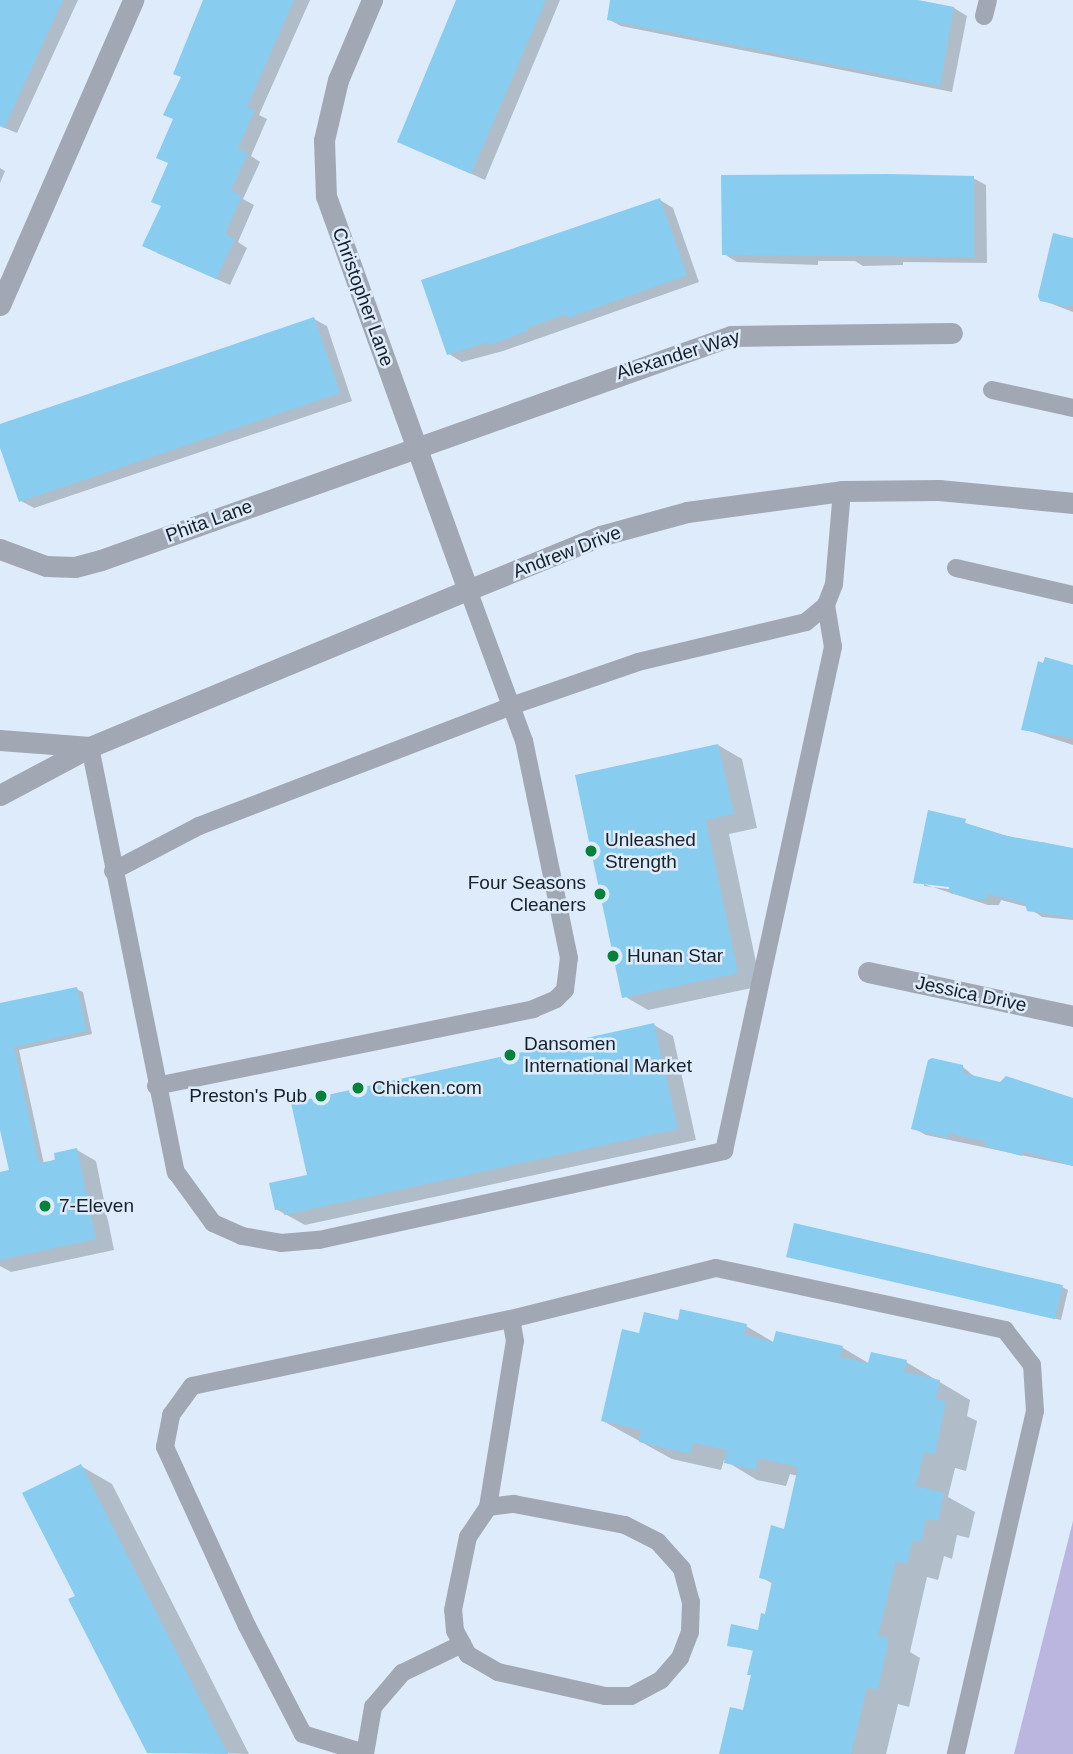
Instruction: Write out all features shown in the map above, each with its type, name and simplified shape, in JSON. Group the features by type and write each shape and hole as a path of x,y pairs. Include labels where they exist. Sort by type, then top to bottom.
{"street":[{"path":"0,305 134,0"},
{"name":"Christopher Lane","path":"372,0 338,80 324,140 326,195 468,590"},
{"name":"Alexander Way","path":"416,446 731,336 953,333"},
{"name":"Phita Lane","path":"0,549 46,566 75,567 416,446"},
{"name":"Andrew Drive","path":"0,795 90,747 468,590 600,536 687,512 842,491 939,490 1073,503"},
{"name":"Andrew Drive","path":"0,740 90,747"},
{"name":"Jessica Drive","path":"868,972 1073,1016"}],"lane":[{"path":"992,390 1073,408"},
{"path":"113,871 199,826 511,706 638,662 806,622 826,605 834,584 842,491"},
{"path":"956,568 1073,596"},
{"path":"156,1087 521,1012 556,999 569,978 569,958 524,741 468,590"},
{"path":"90,747 173,1162 191,1197 213,1223 242,1236 281,1243 319,1240 724,1151 833,647 826,605"},
{"path":"462,1644 402,1674 373,1707 365,1753 303,1734 247,1626 165,1447 171,1415 192,1386 511,1320 716,1268 1005,1330 1032,1365 1035,1411 956,1754"},
{"path":"488,1507 514,1504 625,1525 657,1542 682,1569 691,1602 690,1632 680,1658 660,1681 631,1696 605,1696 498,1672 468,1655 462,1644 453,1610 468,1537 488,1507 515,1341 511,1320"}],"shaded area":[{"path":"1073,1521 1073,1754 1014,1754"}],"building":[{"path":"0,0 63,0 4,128 0,126"},
{"path":"203,0 294,0 247,107 255,110 238,148 248,153 231,191 242,196 225,234 235,239 216,279 142,246 161,206 151,202 168,163 156,158 173,119 163,115 181,77 173,74"},
{"path":"456,0 546,0 471,174 397,142"},
{"path":"610,0 918,0 954,7 940,86 607,20"},
{"path":"721,175 974,176 974,257 722,255"},
{"path":"660,198 687,275 568,318 567,314 527,328 528,331 489,345 488,342 447,355 421,280"},
{"path":"1053,233 1073,238 1073,304 1068,307 1040,301 1038,296"},
{"path":"314,317 340,393 19,502 0,448 0,424"},
{"path":"1045,657 1073,665 1073,738 1021,730 1038,661 1043,663"},
{"path":"718,744 734,814 706,820 738,973 622,998 575,775"},
{"path":"928,810 966,819 965,823 1002,835 1073,848 1073,918 1027,911 1025,903 988,894 986,899 974,899 950,893 949,887 913,883"},
{"path":"77,987 87,1031 14,1047 39,1163 55,1160 54,1153 77,1148 96,1239 0,1260 0,1172 9,1170 0,1130 0,1003"},
{"path":"654,1023 678,1129 284,1215 283,1208 275,1210 269,1183 307,1175 291,1103"},
{"path":"932,1058 963,1065 963,1073 1000,1082 1006,1076 1073,1098 1073,1166 1023,1151 1022,1156 985,1146 986,1142 949,1133 948,1138 911,1129 928,1060"},
{"path":"794,1223 1063,1285 1055,1319 786,1257"},
{"path":"680,1309 747,1324 744,1335 773,1342 776,1331 843,1346 840,1357 868,1363 871,1352 907,1360 904,1372 940,1380 936,1399 946,1402 935,1454 924,1452 916,1486 944,1493 938,1521 926,1519 921,1542 913,1540 907,1564 896,1561 878,1636 889,1638 878,1690 867,1688 851,1754 719,1754 730,1707 743,1710 751,1675 747,1675 753,1650 727,1646 731,1624 758,1630 761,1613 765,1614 772,1581 759,1578 771,1525 784,1529 798,1467 759,1458 755,1470 724,1463 727,1450 693,1443 690,1454 639,1442 641,1430 601,1421 622,1329 639,1333 644,1312 678,1320"},
{"path":"81,1464 228,1754 147,1753 68,1599 75,1596 22,1493"}],"place":[{"name":"Unleashed Strength","path":"591,851"},
{"name":"Four Seasons Cleaners","path":"600,894"},
{"name":"Hunan Star","path":"613,956"},
{"name":"Dansomen International Market","path":"510,1055"},
{"name":"Chicken.com","path":"358,1088"},
{"name":"Preston's Pub","path":"321,1096"},
{"name":"7-Eleven","path":"45,1206"}]}
